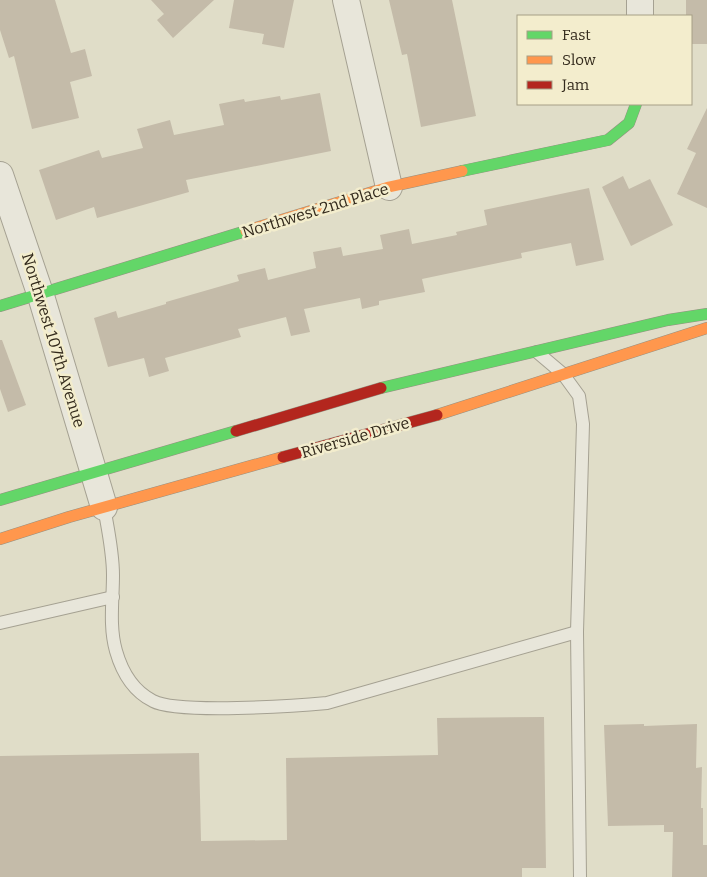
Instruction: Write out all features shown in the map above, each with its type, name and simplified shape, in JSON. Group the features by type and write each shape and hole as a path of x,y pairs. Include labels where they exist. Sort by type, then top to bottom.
{"street":[{"path":"346,0 389,187"},
{"path":"640,0 640,15"},
{"name":"Northwest 2nd Place","path":"0,306 41,296 389,187 608,140 629,123 636,105"},
{"name":"Northwest 107th Avenue","path":"0,175 41,296 95,471 104,507"},
{"path":"0,500 398,383 668,320 707,314"},
{"name":"Riverside Drive","path":"0,539 104,507 446,412 707,328"},
{"path":"26,505 50,486"}],"lane":[{"path":"536,351 563,374 579,396 583,424 577,632 580,877"},
{"path":"104,507 112,552 112,619 116,650 126,677 139,693 155,703 180,707 290,707 327,703 577,632"},
{"path":"0,623 113,597"}],"building":[{"path":"0,0 55,0 71,53 85,49 92,76 70,82 79,118 32,129 14,56 9,58 0,30"},
{"path":"151,0 214,0 173,38 157,20 164,14"},
{"path":"234,0 294,0 284,48 262,44 264,34 229,28"},
{"path":"389,0 452,0 476,116 421,127 407,54 402,55"},
{"path":"686,0 707,0 707,44 692,44 692,15 686,15"},
{"path":"320,93 331,151 186,180 189,192 97,218 94,207 56,220 39,170 99,150 102,158 143,148 137,129 170,120 174,135 224,125 219,104 244,99 245,102 280,96 281,100"},
{"path":"707,108 707,208 677,194 696,153 687,149"},
{"path":"623,176 629,189 650,179 673,225 631,246 602,187"},
{"path":"589,188 604,260 576,266 571,243 521,253 522,258 422,279 425,292 379,301 379,305 362,309 360,298 304,309 310,332 291,336 286,317 238,329 241,337 165,358 169,371 149,377 144,358 108,367 94,318 116,311 118,318 166,304 166,302 239,281 237,275 265,268 268,280 316,268 313,252 341,247 343,256 383,249 380,235 409,229 412,244 457,235 456,232 487,225 484,210"},
{"path":"0,340 2,340 26,405 8,412 0,389"},
{"path":"544,717 546,868 522,868 522,877 0,877 0,756 199,753 201,841 287,840 286,758 438,755 437,718"},
{"path":"644,724 644,726 697,724 696,768 702,767 701,808 703,808 703,845 707,845 707,877 672,877 673,832 664,832 664,825 608,826 604,725"}],"traffic: fast":[{"path":"462,171 608,140 629,123 636,105"},
{"path":"0,306 246,231"},
{"path":"381,388 668,320 707,314"},
{"path":"0,500 236,431"}],"traffic: slow":[{"path":"246,231 389,187 462,171"},
{"path":"437,415 707,328"},
{"path":"0,539 69,517 283,457"}],"traffic: jam":[{"path":"236,431 381,388"},
{"path":"283,457 437,415"}]}
